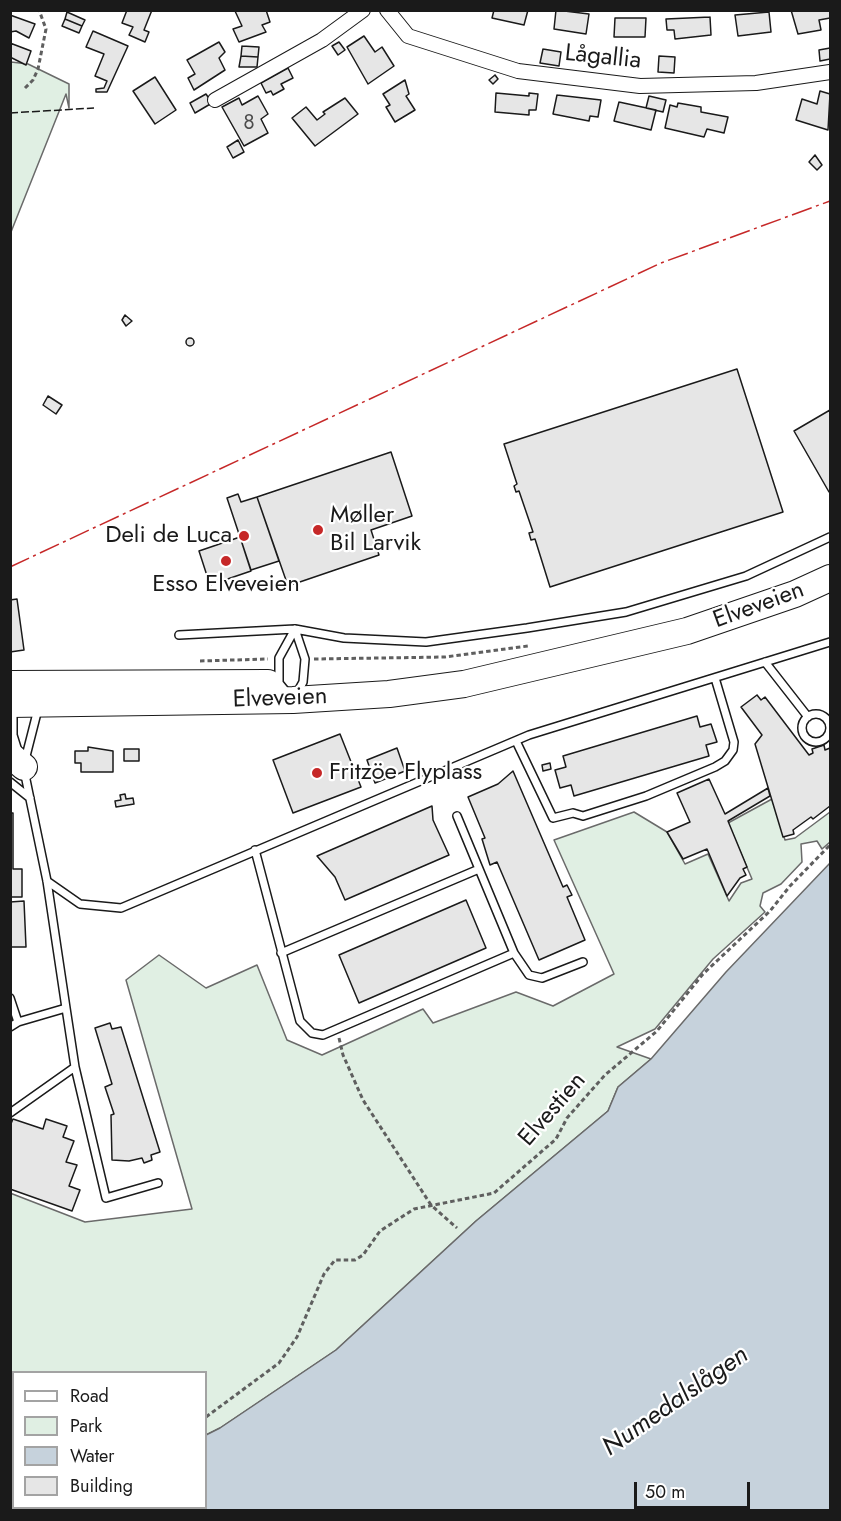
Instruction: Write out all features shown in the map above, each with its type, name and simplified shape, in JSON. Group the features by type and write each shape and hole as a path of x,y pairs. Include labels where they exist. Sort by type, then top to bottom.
{"highway":[{"name":"Elveveien","path":"23,695 291,688 389,694 464,684 687,631 784,598 831,578"}],"street":[{"path":"215,100 322,40 363,10"},
{"name":"Lågallia","path":"387,10 408,36 518,71 640,86 756,83 831,72"}],"lane":[{"path":"179,635 295,630 344,639 426,642 626,612 746,576 831,537"},
{"path":"291,688 305,659 295,630"},
{"path":"291,688 279,658 295,630"},
{"path":"47,881 80,904 121,908 548,728 831,642"},
{"path":"765,662 808,717"},
{"path":"516,741 553,818 573,813 583,816 646,796 716,767 725,761 734,742 715,678"},
{"path":"23,695 13,735 15,768 30,798 47,881 75,1067 106,1198 158,1183"},
{"path":"23,695 15,768 30,798"},
{"path":"820,715 829,723 829,735 824,740 813,742 803,734 804,722 808,717 820,715"},
{"path":"457,816 514,953 529,975 542,978 554,976 583,963"},
{"path":"255,850 300,1021 305,1029 312,1033 323,1035 337,1030 514,953"},
{"path":"281,953 479,869"},
{"path":"10,998 18,1022"},
{"path":"10,1027 18,1022 66,1008"},
{"path":"10,1113 75,1067"}],"path":[{"path":"25,88 33,80 38,69 46,29 39,10"},
{"name":"Elvestien","path":"207,1416 279,1363 297,1337 324,1274 335,1260 355,1260 363,1255 381,1231 414,1209 494,1193 556,1139 567,1118 605,1075 657,1031 703,974 770,911 790,886 831,845"},
{"path":"337,1030 343,1055 363,1100 432,1205 456,1228"}],"green space":[{"path":"11,62 28,64 69,84 69,108 66,94 11,232"},
{"path":"772,799 785,840 795,838 830,812 830,842 822,849 817,841 801,844 802,862 781,884 763,893 760,906 765,912 713,959 655,1029 617,1047 651,1059 618,1087 608,1111 476,1221 336,1350 207,1434 207,1371 12,1371 12,1377 10,1374 10,1193 85,1222 192,1209 126,980 159,955 206,988 257,965 287,1040 322,1055 423,1009 433,1023 516,992 553,1006 614,974 554,840 634,812 667,832 685,864 708,854 729,901 741,883 752,879 728,823"},
{"path":"10,1413 12,1415 12,1509 56,1509 11,1510"}],"water":[{"name":"Numedalslågen","path":"830,863 830,1510 54,1510 207,1509 207,1434 336,1350 476,1221 608,1111 618,1087 651,1059 726,972"}],"building":[{"path":"127,10 152,10 144,30 149,32 145,42 129,35 133,27 122,23"},
{"path":"266,10 270,22 262,25 266,32 239,42 233,29 242,26 235,11"},
{"path":"494,10 528,10 524,25 492,18"},
{"path":"556,10 589,14 586,34 554,29"},
{"path":"791,10 830,10 830,18 819,20 821,30 798,34"},
{"path":"67,12 85,20 82,26 65,19"},
{"path":"769,12 771,32 738,36 735,15"},
{"path":"10,15 35,24 29,38 16,31 10,32"},
{"path":"710,17 711,35 675,39 674,30 667,30 666,19"},
{"path":"615,18 646,18 645,37 614,37"},
{"path":"65,19 82,26 79,33 62,26"},
{"path":"93,31 128,46 107,92 96,92 96,89 104,88 107,81 95,76 104,54 86,47"},
{"path":"364,36 375,52 382,47 394,66 368,84 347,47"},
{"path":"219,42 225,52 219,58 225,70 194,90 188,78 195,74 187,60"},
{"path":"339,42 345,50 338,55 332,46"},
{"path":"10,43 31,51 26,65 12,58 10,60"},
{"path":"242,46 259,47 258,57 241,56"},
{"path":"830,48 830,59 820,61 819,50"},
{"path":"543,49 561,52 559,66 540,63"},
{"path":"241,56 258,57 257,67 239,67"},
{"path":"659,56 675,57 674,73 658,72"},
{"path":"288,68 293,78 281,84 284,89 273,95 271,91 266,93 261,83"},
{"path":"495,75 498,79 493,84 489,80"},
{"path":"155,77 176,110 155,124 133,91"},
{"path":"405,80 409,94 406,96 415,110 395,122 386,107 390,105 383,94"},
{"path":"820,91 830,94 828,130 796,120 802,99 817,104"},
{"path":"496,93 529,96 529,93 538,94 536,110 529,110 529,115 495,112"},
{"path":"206,94 212,103 195,113 190,103"},
{"path":"557,95 601,100 598,117 590,116 589,121 553,114"},
{"path":"258,96 268,114 261,119 268,133 244,146 222,107 239,98 242,105"},
{"path":"649,96 666,100 663,112 646,108"},
{"path":"345,98 358,114 315,146 292,118 306,107 317,120 325,114 323,112"},
{"path":"619,102 656,110 651,130 614,121"},
{"path":"678,103 701,107 701,112 728,117 724,133 707,129 704,137 665,128 670,105 677,107"},
{"path":"238,140 244,152 233,158 227,147"},
{"path":"815,155 822,165 817,170 809,162"},
{"path":"125,315 132,321 126,326 122,320"},
{"path":"190,338 194,342 190,346 186,342"},
{"path":"737,369 783,512 550,587 535,539 531,540 529,533 533,532 519,491 516,492 514,486 517,484 504,444"},
{"path":"48,396 62,405 56,414 43,405"},
{"path":"830,410 830,492 829,492 794,431"},
{"path":"391,452 412,516 371,530 379,555 288,586 257,497"},
{"path":"238,494 241,502 257,497 279,561 251,570 227,498"},
{"path":"240,537 251,571 210,585 199,551"},
{"path":"17,599 24,650 10,652 10,600"},
{"path":"757,695 761,700 765,697 809,755 813,753 812,749 824,745 825,750 830,748 830,806 793,830 794,834 783,837 755,744 762,735 741,707"},
{"path":"697,716 700,727 711,724 717,742 706,745 709,756 574,796 571,785 560,788 555,770 566,767 563,756"},
{"name":"Fritzöe Flyplass","path":"340,734 361,787 293,813 273,760"},
{"path":"88,747 113,751 113,772 81,772 81,763 75,763 75,751 88,751"},
{"name":"Fritzöe Flyplass","path":"397,748 405,771 375,783 367,760"},
{"path":"124,749 139,749 139,761 124,761"},
{"path":"550,763 551,769 543,771 542,765"},
{"path":"513,771 563,887 567,885 572,895 567,897 585,940 539,960 497,862 490,865 482,839 485,838 468,797 498,784"},
{"path":"709,779 725,814 768,788 770,796 728,821 747,867 743,869 746,875 740,878 727,896 707,849 683,859 667,832 690,822 677,793"},
{"path":"125,794 126,799 133,798 134,804 116,807 115,801 121,800 120,795"},
{"path":"432,806 433,820 449,855 345,900 335,877 317,856"},
{"path":"10,813 13,813 13,869 22,869 22,897 10,897"},
{"path":"466,900 486,948 359,1003 339,955"},
{"path":"24,901 26,947 10,947 10,902"},
{"path":"110,1023 112,1029 121,1027 160,1152 151,1155 152,1160 144,1163 142,1158 129,1161 112,1160 111,1115 114,1114 105,1087 112,1084 95,1028"},
{"path":"13,1119 43,1129 46,1119 67,1126 63,1137 74,1141 66,1162 77,1165 69,1186 80,1190 72,1211 10,1189 10,1126"}],"fence":[{"path":"10,113 94,108"}],"power":[{"path":"10,567 661,263 830,201"}],"place":[{"name":"Møller Bil Larvik","path":"318,530"},
{"name":"Deli de Luca","path":"244,536"},
{"name":"Esso Elveveien","path":"226,561"},
{"name":"Fritzöe Flyplass","path":"317,773"}]}
